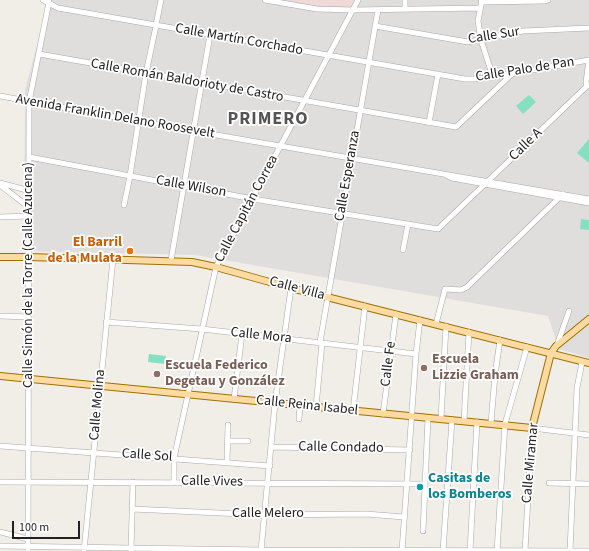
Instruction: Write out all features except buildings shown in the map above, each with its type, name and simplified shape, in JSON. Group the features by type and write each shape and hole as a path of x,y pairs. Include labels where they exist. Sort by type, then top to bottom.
{"main road":[{"name":"Calle Villa","path":"0,257 29,256 171,260 192,262 586,362"},
{"path":"551,353 556,346 589,319"},
{"name":"Calle Miramar","path":"532,428 551,353"},
{"name":"Calle Reina Isabel","path":"0,376 412,417 505,424 532,428"}],"street":[{"name":"Calle Martín Corchado","path":"43,0 58,8 438,74"},
{"path":"124,205 146,73 161,0"},
{"path":"265,0 316,9 378,10 405,8 480,8"},
{"name":"Calle Capitán Correa","path":"174,482 174,458 216,267 358,0"},
{"path":"405,0 405,8"},
{"path":"493,77 481,40 478,21 481,1 548,0"},
{"name":"Calle Simón de la Torre (Calle Azucena)","path":"28,549 30,216 29,102 49,2"},
{"name":"Calle Esperanza","path":"316,407 321,343 328,297 378,10"},
{"name":"Calle Sur","path":"375,26 468,42 523,31 589,28"},
{"path":"171,260 210,35"},
{"name":"Calle Román Baldorioty de Castro","path":"39,54 305,102 456,127 513,74"},
{"name":"Calle Palo de Pan","path":"438,74 473,79 513,74 589,60"},
{"name":"Calle A","path":"445,222 588,87 586,82 589,60"},
{"path":"429,123 438,74"},
{"name":"Avenida Franklin Delano Roosevelt","path":"0,96 193,131 352,157 443,174 452,178 589,199"},
{"name":"Calle Wilson","path":"29,157 253,199 342,212 438,229 445,222"},
{"path":"0,184 30,191"},
{"path":"0,184 30,208"},
{"path":"436,324 445,289 461,290 467,287 562,196"},
{"name":"Avenida Franklin Delano Roosevelt","path":"562,196 589,203"},
{"path":"0,217 30,216"},
{"path":"402,250 408,224"},
{"name":"Calle Molina","path":"84,549 113,259"},
{"path":"261,550 276,403 291,288"},
{"path":"353,411 365,306"},
{"path":"556,346 569,311"},
{"name":"Calle Fe","path":"382,414 396,314"},
{"path":"0,316 29,317"},
{"path":"402,551 416,354 420,320"},
{"name":"Calle Mora","path":"106,322 202,329 416,354"},
{"path":"441,419 446,326"},
{"path":"464,421 469,332"},
{"path":"234,399 242,334"},
{"path":"491,423 495,374 500,340"},
{"path":"497,551 505,424 527,347"},
{"path":"570,551 577,388 586,362"},
{"path":"299,419 300,406"},
{"path":"423,531 428,418"},
{"path":"443,551 452,420"},
{"path":"470,551 477,422"},
{"path":"227,462 228,425"},
{"name":"Calle Reina Isabel","path":"532,428 589,435"},
{"name":"Calle Miramar","path":"525,551 532,428"},
{"path":"228,441 248,441"},
{"name":"Calle Sol","path":"0,446 270,466"},
{"name":"Calle Condado","path":"272,447 410,450"},
{"name":"Calle Vives","path":"0,482 425,484"},
{"path":"131,550 133,482"},
{"path":"549,483 589,484"},
{"name":"Calle Melero","path":"132,510 264,515 366,514 404,517"},
{"path":"0,532 28,540"},
{"path":"0,546 28,549 131,550 589,551"}],"shaded area":[{"path":"49,0 589,0 589,358 559,349 548,316 195,255 24,251 25,90"},
{"path":"286,0 354,0 351,6 321,6"}],"green space":[{"path":"529,95 536,102 523,114 516,106"},
{"path":"589,139 589,163 577,153"},
{"path":"581,219 589,220 589,230 580,229"},
{"path":"149,354 166,356 165,364 148,362"}],"place":[{"name":"El Barril de la Mulata","path":"130,251"},
{"name":"Escuela Lizzie Graham","path":"424,368"},
{"name":"Escuela Federico Degetau y González","path":"157,374"},
{"name":"Casitas de los Bomberos","path":"420,487"}],"district":[{"name":"PRIMERO","path":"268,120"}]}
